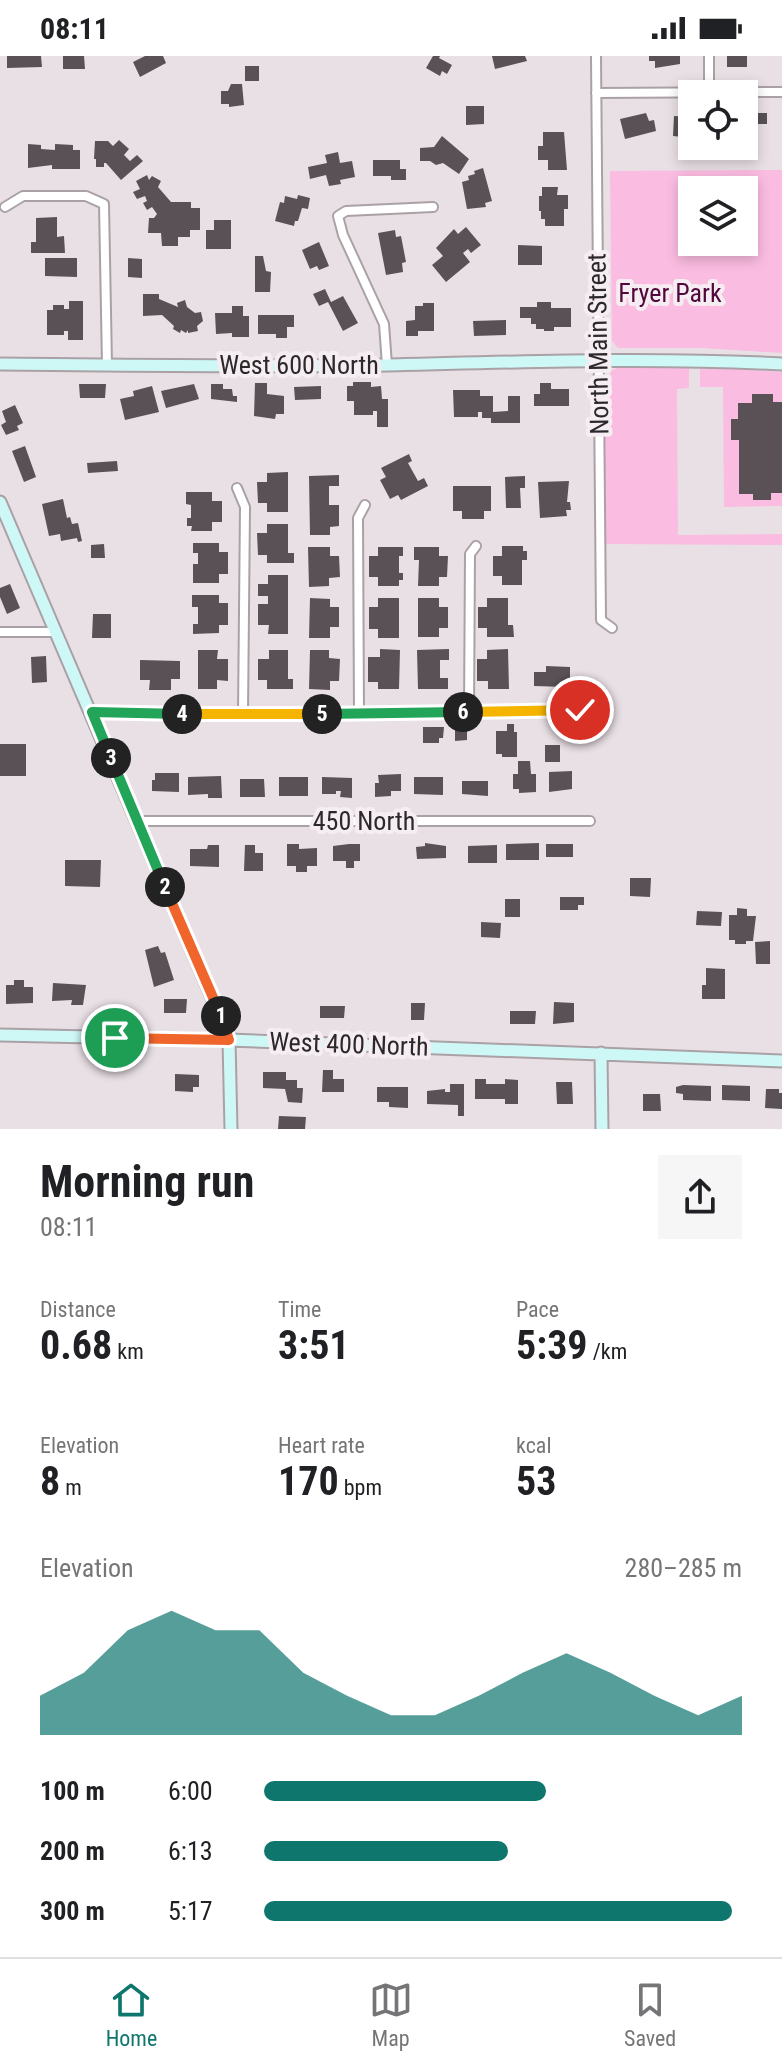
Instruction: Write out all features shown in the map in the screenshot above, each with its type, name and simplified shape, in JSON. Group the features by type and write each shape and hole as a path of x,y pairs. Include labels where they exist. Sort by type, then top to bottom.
{"street":[{"name":"North Main Street","path":"596,56 601,620 612,628"},
{"path":"709,56 709,80"},
{"path":"596,93 678,92"},
{"path":"758,92 782,92"},
{"path":"5,207 23,196 86,196 100,201 105,211 107,365"},
{"path":"387,365 384,324 343,235 338,216 346,211 433,207"},
{"name":"West 600 North","path":"0,364 387,365 697,360 782,364"},
{"path":"237,488 245,507 243,714"},
{"path":"0,502 92,712 229,1040 231,1129"},
{"path":"359,713 358,518 365,505"},
{"path":"469,712 470,554 476,546"},
{"path":"0,632 56,632"},
{"path":"92,712 243,714 580,710"},
{"name":"450 North","path":"137,821 590,821"},
{"name":"West 400 North","path":"0,1035 229,1040 782,1061"},
{"path":"601,1053 602,1129"}],"green space":[{"name":"Fryer Park","path":"782,170 782,353 702,348 618,348 612,341 610,171"},
{"path":"689,367 689,388 677,389 678,535 782,534 782,545 605,544 602,375 610,375 617,368"},
{"path":"700,367 782,372 782,506 724,507 723,387 700,387"}],"building":[{"path":"7,56 41,56 42,67 7,68"},
{"path":"63,56 84,56 85,69 63,69"},
{"path":"145,56 163,56 166,63 140,77 133,62"},
{"path":"433,56 440,56 452,65 447,74 442,71 440,76 426,68"},
{"path":"492,56 525,56 527,61 495,69"},
{"path":"649,56 680,56 680,64 655,68 655,61 649,61"},
{"path":"727,56 747,56 747,67 727,67"},
{"path":"245,66 259,66 259,81 245,81"},
{"path":"231,84 242,84 244,105 229,107 229,104 221,104 221,91 228,91"},
{"path":"466,106 484,106 484,124 466,125"},
{"path":"646,113 649,121 654,120 656,131 625,139 620,119"},
{"path":"758,113 767,113 767,124 758,124"},
{"path":"674,116 678,116 678,137 673,136"},
{"path":"543,132 564,132 567,170 548,170 548,160 538,160 538,146 543,146"},
{"path":"442,136 469,159 459,174 443,163 436,165 430,161 420,161 420,148 434,147"},
{"path":"119,140 129,149 124,155 130,161 137,155 143,161 121,180 106,163 104,167 96,167 94,159 95,141 108,141 113,146"},
{"path":"28,144 55,150 55,144 73,145 73,150 80,150 80,169 52,169 52,165 28,168"},
{"path":"338,152 340,163 352,161 355,177 329,186 326,175 310,179 308,167 327,163 325,155"},
{"path":"373,160 400,160 400,169 406,169 406,180 373,176"},
{"path":"483,168 492,201 485,203 486,207 467,209 462,182 469,180 468,176 475,174 474,171"},
{"path":"147,175 149,180 152,176 161,181 158,187 171,202 191,202 191,208 200,208 200,230 190,230 190,237 178,237 178,246 162,246 161,233 148,233 149,218 157,214 152,207 147,210 143,203 147,201 145,196 137,199 133,192 140,189 136,181"},
{"path":"542,187 558,187 557,195 568,195 564,226 545,226 545,219 541,219 539,196 542,196"},
{"path":"298,195 310,198 308,209 302,208 294,226 275,221 280,202 284,203 285,196 297,199"},
{"path":"57,217 57,237 64,236 65,253 31,253 31,242 36,242 36,218"},
{"path":"214,220 231,220 231,249 206,249 206,230 214,230"},
{"path":"466,227 481,245 471,253 468,249 463,253 470,262 446,282 432,265 443,256 436,248 454,229 458,234"},
{"path":"395,230 396,237 401,236 406,262 402,263 403,272 386,275 378,233"},
{"path":"319,242 329,266 310,269 302,250"},
{"path":"518,245 542,246 542,265 518,265"},
{"path":"255,256 263,256 266,271 271,272 270,292 255,292"},
{"path":"45,258 77,258 77,277 45,276"},
{"path":"128,258 142,259 142,278 128,277"},
{"path":"325,289 331,302 343,296 358,323 343,331 328,302 319,306 313,294"},
{"path":"143,294 159,294 159,299 178,307 177,303 185,300 187,307 195,313 201,312 203,321 197,326 198,331 188,333 188,330 186,333 181,330 180,333 162,315 143,316"},
{"path":"69,301 83,301 83,340 68,340 68,331 64,331 64,335 47,335 47,310 53,310 53,305 64,305 64,309 69,309"},
{"path":"537,302 551,302 551,308 571,308 571,327 554,327 554,331 544,331 531,324 531,318 520,318 520,307 537,307"},
{"path":"423,303 434,303 434,331 418,331 418,336 406,336 406,321 415,320 415,306 423,306"},
{"path":"232,306 243,306 243,316 249,316 249,337 232,337 232,333 216,334 215,313 232,313"},
{"path":"258,315 294,315 294,327 287,327 287,338 276,338 276,334 258,334"},
{"path":"506,320 506,335 474,336 473,321"},
{"path":"353,382 371,382 371,387 381,386 382,399 388,399 388,427 377,427 377,411 373,411 373,415 354,415 354,401 347,401 347,386 353,386"},
{"path":"255,383 267,383 267,394 284,396 284,414 276,414 275,419 254,416"},
{"path":"540,383 551,383 551,389 569,389 569,406 534,406 534,394 540,394"},
{"path":"79,384 106,384 105,398 80,398"},
{"path":"194,384 199,399 166,408 161,391"},
{"path":"211,384 223,384 223,389 232,389 237,402 211,399"},
{"path":"152,386 159,412 125,420 120,399 134,396 133,391"},
{"path":"321,386 321,399 295,400 294,387"},
{"path":"453,390 480,390 480,396 493,396 493,412 508,411 508,396 520,396 520,423 491,423 491,418 482,418 482,412 478,412 478,417 454,417"},
{"path":"752,394 773,394 773,402 782,402 782,493 771,493 771,500 753,500 753,494 739,494 739,440 731,440 731,419 738,419 738,403 752,403"},
{"path":"15,405 23,423 17,426 19,430 6,435 1,425 6,422 2,411"},
{"path":"25,446 36,477 24,482 12,451"},
{"path":"409,454 412,461 408,463 418,481 424,478 428,486 401,500 398,495 390,499 380,480 386,477 381,468"},
{"path":"117,461 118,471 88,473 87,463"},
{"path":"288,472 288,512 267,512 267,503 258,503 257,482 267,482 267,473"},
{"path":"339,475 339,486 329,486 329,505 339,505 339,526 330,527 330,535 310,535 309,476"},
{"path":"525,476 525,488 520,488 521,508 506,508 505,477"},
{"path":"569,481 567,502 570,502 571,510 566,510 567,516 540,518 538,482"},
{"path":"453,486 491,486 491,511 484,511 484,519 462,519 462,511 453,511"},
{"path":"186,492 212,492 212,501 222,501 222,522 212,522 212,531 191,531 192,526 187,526 187,518 191,518 191,505 186,504"},
{"path":"63,499 67,518 70,517 72,524 78,523 82,541 78,542 77,538 61,541 60,534 49,536 42,504"},
{"path":"267,524 288,524 288,553 294,553 294,563 267,563 267,555 258,555 257,533 267,533"},
{"path":"193,543 219,543 219,552 228,552 228,574 219,574 219,583 193,583 193,564 198,564 198,553 193,553"},
{"path":"104,544 105,558 91,558 91,545"},
{"path":"502,546 523,546 523,551 527,551 527,560 522,560 522,585 502,585 502,576 493,576 493,556 502,556"},
{"path":"308,547 330,547 330,556 339,556 340,577 329,578 329,586 309,587"},
{"path":"378,547 403,547 403,556 399,556 399,573 403,573 403,580 399,580 399,586 378,586 378,577 369,577 369,556 378,556"},
{"path":"414,547 439,547 439,556 448,556 447,577 439,577 439,586 418,586 419,560 414,560"},
{"path":"268,575 288,575 288,634 268,634 269,625 258,625 258,604 268,604 268,596 258,596 258,584 268,584"},
{"path":"10,584 20,608 7,614 0,588"},
{"path":"192,595 219,595 219,603 228,603 228,625 219,625 219,633 193,634 193,624 198,624 198,607 192,607"},
{"path":"310,598 330,599 330,607 339,607 339,627 330,627 330,638 309,638"},
{"path":"378,598 399,598 399,638 378,638 378,629 369,629 369,607 378,607"},
{"path":"418,598 439,598 439,607 448,607 448,628 439,628 439,637 418,637"},
{"path":"487,598 508,598 508,625 513,625 514,637 487,637 487,628 478,628 478,607 487,607"},
{"path":"93,614 111,614 111,638 92,638"},
{"path":"380,649 400,650 399,689 378,689 378,682 368,682 368,657 380,657"},
{"path":"449,649 449,660 440,660 440,678 448,678 448,689 418,689 417,650"},
{"path":"508,649 509,689 488,689 488,681 477,681 477,659 487,659 487,650"},
{"path":"198,650 218,650 217,659 228,659 228,681 217,680 217,689 198,689"},
{"path":"269,650 288,650 288,679 293,679 293,689 267,689 267,680 258,680 258,659 269,659"},
{"path":"310,650 329,650 329,658 340,659 339,681 330,681 330,690 309,689"},
{"path":"46,656 47,682 32,683 31,657"},
{"path":"140,660 180,661 180,679 171,679 171,690 149,690 150,680 140,680"},
{"path":"546,666 570,667 570,681 566,681 566,687 534,686 534,672 546,672"},
{"path":"507,724 514,724 514,732 517,732 517,757 496,754 496,731 507,731"},
{"path":"467,726 467,740 455,741 455,727"},
{"path":"423,727 444,727 443,738 439,738 439,743 423,743"},
{"path":"0,744 26,744 26,776 0,776"},
{"path":"545,745 560,745 560,762 545,762"},
{"path":"518,761 530,761 531,774 536,774 536,792 519,793 519,789 513,789 513,774 518,774"},
{"path":"572,771 572,789 549,792 549,772"},
{"path":"155,773 179,773 179,792 152,791"},
{"path":"401,774 401,791 391,791 391,796 375,797 378,775"},
{"path":"221,776 222,798 208,798 208,794 188,795 188,777"},
{"path":"279,777 308,777 308,796 279,796"},
{"path":"322,777 352,778 352,798 340,797 341,791 322,794"},
{"path":"414,777 443,777 443,795 414,794"},
{"path":"240,779 264,779 265,797 240,797"},
{"path":"462,781 488,781 488,796 462,794"},
{"path":"425,843 446,846 446,858 417,859 416,847 425,846"},
{"path":"539,843 539,860 506,860 506,844"},
{"path":"287,844 299,844 299,849 317,848 317,866 307,866 307,872 296,872 296,866 287,866"},
{"path":"360,844 360,861 354,861 354,868 346,868 346,861 333,861 333,846"},
{"path":"546,844 573,844 573,857 546,857"},
{"path":"208,845 219,845 219,867 190,866 190,849 207,849"},
{"path":"245,845 255,845 255,853 263,853 263,871 244,871"},
{"path":"497,845 497,863 468,863 468,846"},
{"path":"65,860 101,860 100,887 65,886"},
{"path":"630,878 651,878 650,897 630,896"},
{"path":"560,897 584,897 584,905 578,905 578,910 560,910"},
{"path":"505,899 520,899 520,917 505,917"},
{"path":"737,908 747,909 747,916 756,916 753,941 746,941 746,944 735,944 735,940 729,940 729,915 737,915"},
{"path":"697,911 722,912 721,926 696,925"},
{"path":"481,922 501,923 500,938 481,937"},
{"path":"770,941 770,964 756,964 755,942"},
{"path":"158,946 161,953 165,952 174,980 154,987 145,950"},
{"path":"706,968 725,969 725,999 702,999"},
{"path":"14,980 24,980 24,987 33,987 33,1003 6,1004 6,985 14,985"},
{"path":"53,983 86,985 83,1005 71,1005 72,1000 52,1001"},
{"path":"164,999 187,999 186,1013 164,1013"},
{"path":"554,1002 574,1003 574,1022 553,1024"},
{"path":"411,1003 425,1003 424,1020 411,1020"},
{"path":"320,1006 345,1006 344,1018 320,1018"},
{"path":"510,1011 536,1011 535,1024 510,1024"},
{"path":"323,1070 333,1070 333,1079 344,1079 344,1092 322,1092"},
{"path":"263,1072 286,1072 286,1080 297,1080 297,1088 303,1088 302,1103 288,1102 285,1089 263,1088"},
{"path":"175,1074 199,1075 199,1087 193,1087 193,1092 175,1091"},
{"path":"475,1079 486,1079 486,1084 505,1084 505,1079 518,1080 518,1104 505,1104 505,1099 475,1099"},
{"path":"556,1082 572,1082 573,1104 557,1104"},
{"path":"450,1084 464,1084 464,1116 458,1116 458,1105 427,1104 427,1091 445,1089 445,1092 450,1092"},
{"path":"722,1085 750,1086 750,1101 722,1100"},
{"path":"711,1086 711,1101 683,1100 683,1094 676,1093 676,1087"},
{"path":"377,1087 408,1087 408,1108 389,1107 389,1102 377,1102"},
{"path":"766,1089 779,1089 782,1109 765,1108"},
{"path":"643,1094 660,1094 661,1111 643,1111"},
{"path":"279,1116 306,1117 305,1129 278,1129"}],"route":[{"path":"115,1038 229,1040 92,712 243,714 580,710"}]}
